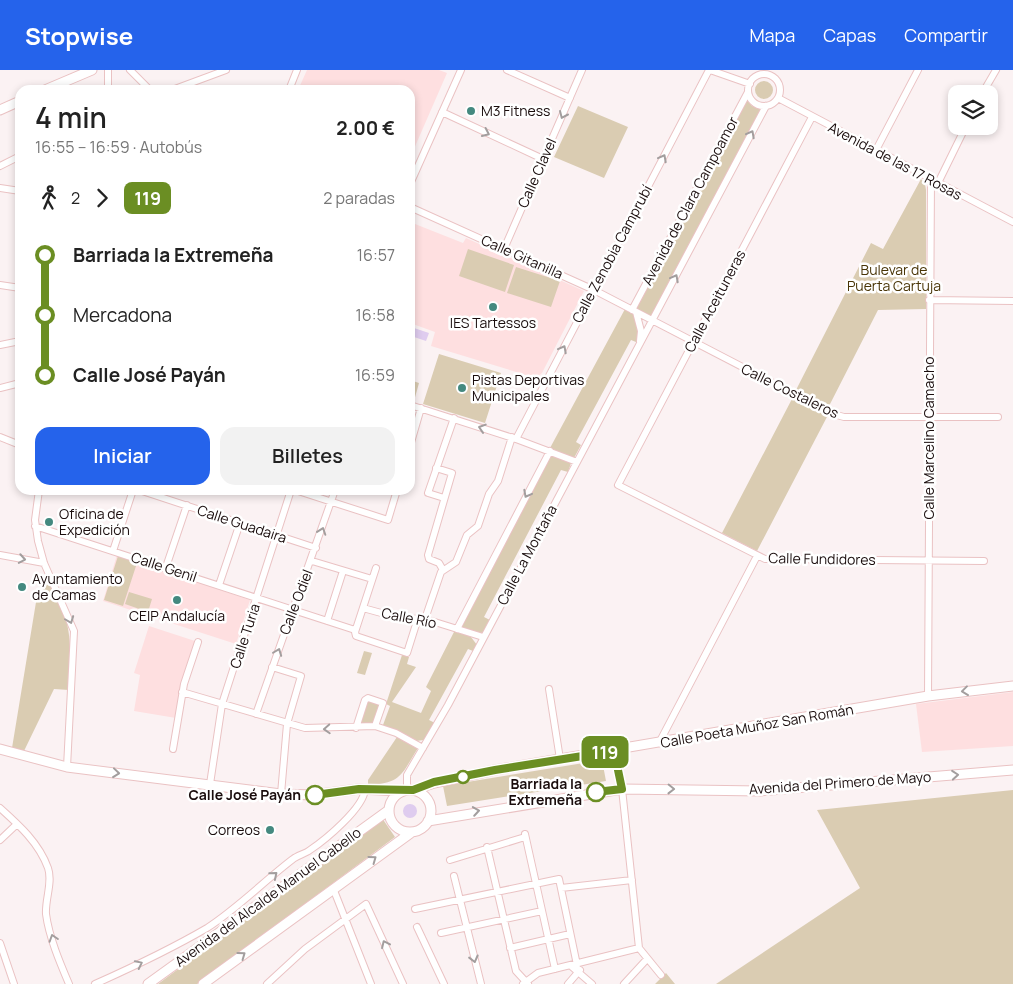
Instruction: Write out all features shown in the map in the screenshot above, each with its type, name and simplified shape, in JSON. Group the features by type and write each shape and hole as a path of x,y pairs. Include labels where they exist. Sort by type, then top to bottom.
{"main road":[{"path":"57,85 92,70"},
{"path":"0,110 15,103"},
{"name":"Calle Poeta Muñoz San Román","path":"407,790 434,782 560,759 928,696 1013,686"},
{"path":"0,749 67,767 281,794 313,795 365,789 407,790 419,792 429,801 431,808 428,820 422,828 412,832 333,888 203,984"},
{"name":"Avenida del Primero de Mayo","path":"428,820 622,789 760,791 1013,770"},
{"path":"374,789 389,806 390,817 398,828 412,832"},
{"path":"389,806 407,790"},
{"name":"Avenida del Alcalde Manuel Cabello","path":"148,984 389,806"}],"street":[{"path":"108,70 108,85"},
{"path":"130,70 145,85"},
{"path":"186,85 226,70"},
{"path":"291,85 298,70"},
{"path":"415,173 461,70"},
{"path":"507,70 570,98"},
{"name":"Calle Clavel","path":"504,249 582,70"},
{"path":"710,70 750,84"},
{"name":"Calle Zenobia Camprubí","path":"443,570 456,562 467,535 478,526 489,494 498,481 514,438 710,70"},
{"path":"876,150 918,70"},
{"path":"987,85 996,70"},
{"path":"771,73 780,87 778,98 766,106 755,102 748,92 750,84 756,77 771,73"},
{"name":"Avenida de Clara Campoamor","path":"634,311 748,92"},
{"name":"Avenida de las 17 Rosas","path":"778,98 1013,222"},
{"name":"Avenida de Clara Campoamor","path":"653,321 766,106"},
{"path":"442,112 543,159"},
{"name":"Calle Aceituneras","path":"618,485 812,117"},
{"path":"938,183 962,135"},
{"path":"0,166 15,158"},
{"name":"Calle Marcelino Camacho","path":"928,696 928,417 931,180"},
{"path":"0,190 15,191"},
{"name":"Calle Gitanilla","path":"415,210 594,290 653,321"},
{"path":"0,285 15,287"},
{"path":"929,300 1013,301"},
{"path":"634,311 641,331 640,344"},
{"name":"Calle Costaleros","path":"653,321 836,415 998,417"},
{"name":"Calle La Montaña","path":"407,790 407,774 423,748 653,321"},
{"path":"0,345 15,342"},
{"path":"0,388 15,384"},
{"path":"415,406 514,438 577,462"},
{"path":"415,429 421,408"},
{"path":"444,498 428,493 454,418"},
{"path":"0,438 15,443"},
{"name":"Calle La Montaña","path":"457,629 550,451"},
{"path":"421,619 439,575 443,570 439,563 429,559 428,555 452,473 436,468"},
{"name":"Calle Fundidores","path":"618,485 757,556 772,560 984,561"},
{"path":"38,495 35,526 44,564 74,631 67,767"},
{"path":"113,551 131,495"},
{"name":"Calle Guadaira","path":"155,495 316,548"},
{"name":"Calle Turia","path":"210,784 222,704 291,495"},
{"path":"309,495 388,520 396,495"},
{"name":"Calle Odiel","path":"256,714 312,561 334,495"},
{"path":"166,568 186,505"},
{"path":"219,585 240,523"},
{"name":"Calle Genil","path":"35,526 355,630 355,634 358,637 406,653 421,619"},
{"path":"0,555 44,564"},
{"path":"659,743 757,556"},
{"path":"312,561 372,579"},
{"path":"355,630 376,568"},
{"path":"327,621 343,571"},
{"name":"Calle Río","path":"363,608 404,619 421,619 483,637"},
{"path":"173,749 182,692 198,642"},
{"path":"272,667 301,676 287,724 281,794"},
{"path":"549,689 560,759"},
{"path":"182,692 287,724 319,730 375,726 396,733 423,748"},
{"path":"356,728 365,700 368,698 383,704 375,726"},
{"path":"614,751 622,789 639,948 661,975"},
{"path":"95,984 142,964 208,927 233,909 294,859 308,852 337,828 363,798 365,789"},
{"path":"0,808 17,824 39,850 48,867 50,876 46,916 69,984"},
{"path":"0,840 17,824"},
{"path":"450,860 525,836 555,969"},
{"path":"487,847 516,971 525,983 538,973 555,969 575,968 585,963 639,948"},
{"path":"454,876 481,984"},
{"path":"415,909 558,879 575,968 568,984"},
{"path":"561,888 632,880"},
{"path":"333,888 371,984"},
{"path":"267,984 305,949 366,904 403,984"},
{"path":"441,933 542,911"},
{"path":"417,926 442,983"},
{"path":"510,948 570,934"},
{"path":"0,943 14,984"},
{"path":"624,984 647,959"},
{"path":"575,968 592,984"}],"shaded area":[{"path":"307,70 439,70 447,73 415,147 415,85 300,85"},
{"name":"IES Tartessos","path":"415,224 463,243 466,238 584,291 542,373 536,378 431,346 435,332 415,325"},
{"path":"415,328 429,333 426,341 415,337"},
{"name":"CEIP Andalucía","path":"117,555 250,600 236,644 103,601"},
{"path":"149,626 195,641 182,683 176,718 134,711 140,675 134,673"},
{"path":"1013,692 1013,746 922,752 916,704"},
{"path":"410,804 415,806 417,811 415,816 410,818 405,816 403,811 405,806"}],"green space":[{"path":"764,81 770,84 773,90 770,96 764,99 758,96 755,90 758,84"},
{"path":"746,99 752,106 762,109 653,318 636,309"},
{"path":"578,106 628,127 604,178 554,157"},
{"name":"Bulevar de Puerta Cartuja","path":"921,179 925,184 926,190 926,309 878,310 828,408 796,390 871,243 883,249"},
{"path":"468,249 514,265 505,292 459,276"},
{"path":"516,267 560,281 551,307 507,293"},
{"path":"625,309 634,314 639,335 636,342 631,340 576,442 581,445 574,458 550,448"},
{"name":"Pistas Deportivas Municipales","path":"439,354 501,373 485,423 423,404"},
{"path":"415,382 419,383 415,397"},
{"path":"793,397 828,415 757,551 722,533"},
{"path":"551,452 571,463 568,472 561,470 484,617 490,620 484,631 480,634 459,628"},
{"path":"118,556 137,563 123,606 104,600"},
{"path":"45,578 61,606 69,632 69,690 54,689 24,751 12,748 38,590 43,591"},
{"path":"129,592 152,599 148,612 125,604"},
{"path":"455,630 471,637 477,645 473,651 468,649 429,720 435,723 424,740 416,741 383,725 390,706 386,704 402,655 409,657 407,664 416,667 392,702 421,713 431,691 426,687"},
{"path":"364,651 372,653 365,675 357,673"},
{"path":"367,701 382,705 374,725 359,726"},
{"path":"397,737 418,748 408,765 394,780 368,785 368,780"},
{"path":"602,760 606,781 447,806 443,786"},
{"path":"1013,790 1013,984 716,984 860,888 817,810"},
{"path":"382,818 395,837 197,984 158,984"},
{"path":"666,973 675,984 655,984"}],"bus line":[{"name":"119","path":"315,795 359,789 413,790 434,782 495,770 614,751 622,789 596,792"}],"place":[{"name":"M3 Fitness","path":"471,111"},
{"name":"IES Tartessos","path":"493,307"},
{"name":"Pistas Deportivas Municipales","path":"462,388"},
{"name":"Oficina de Expedición","path":"49,522"},
{"name":"Ayuntamiento de Camas","path":"22,587"},
{"name":"CEIP Andalucía","path":"177,600"},
{"name":"Barriada la Extremeña","path":"596,792"},
{"name":"Calle José Payán","path":"315,795"},
{"name":"Correos","path":"270,830"}]}
